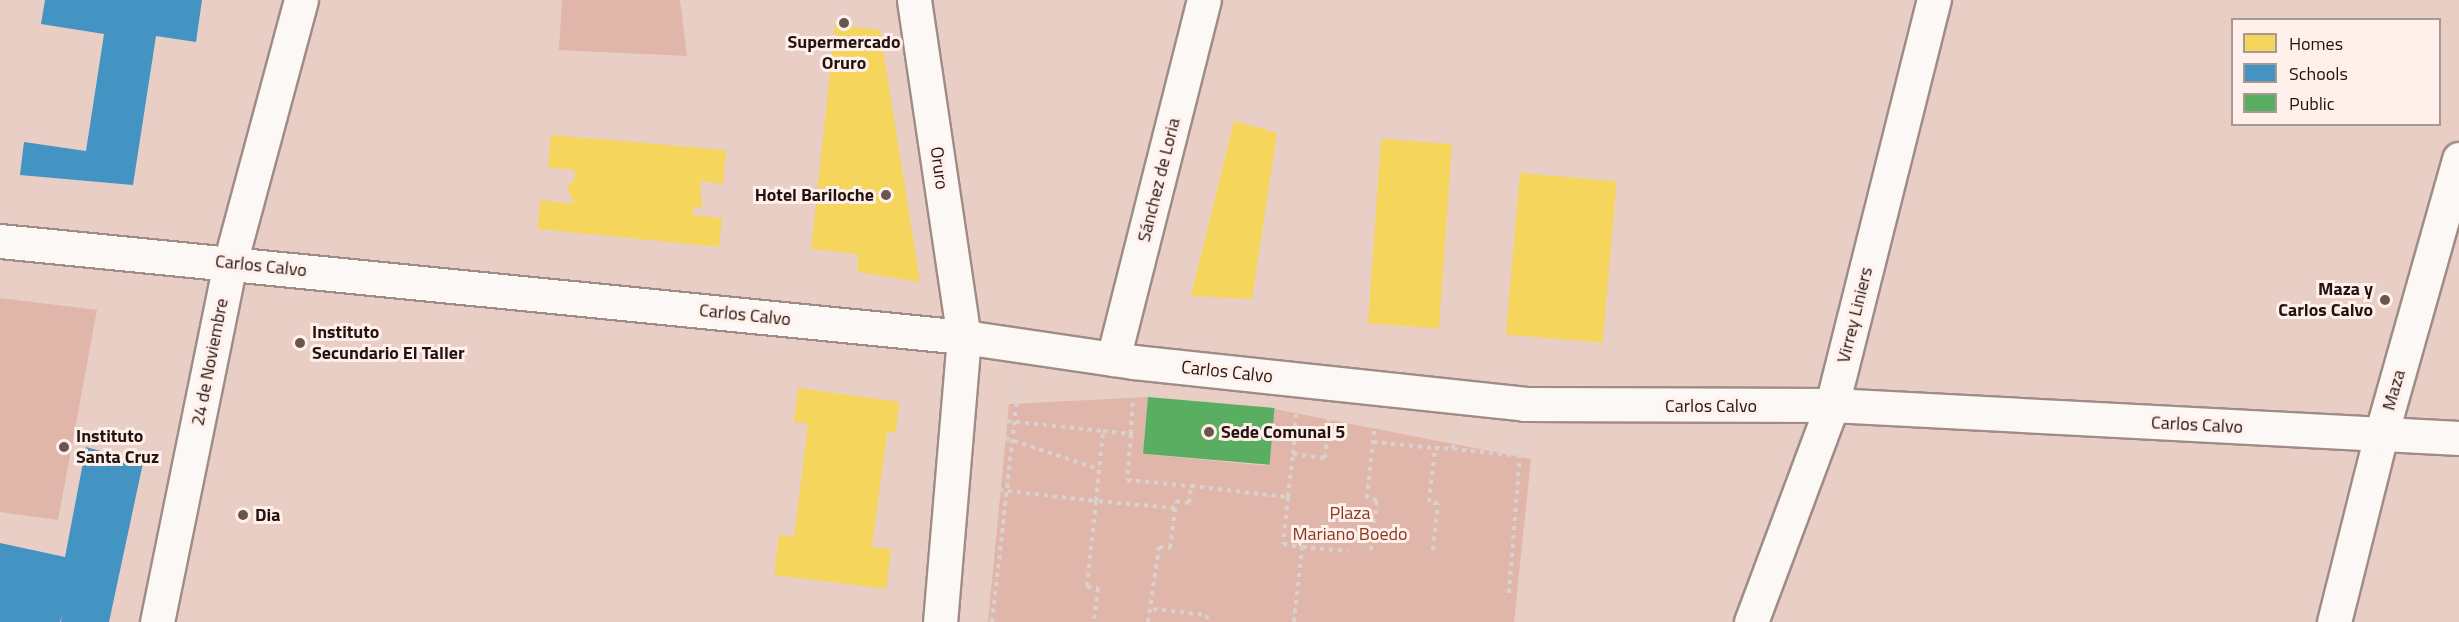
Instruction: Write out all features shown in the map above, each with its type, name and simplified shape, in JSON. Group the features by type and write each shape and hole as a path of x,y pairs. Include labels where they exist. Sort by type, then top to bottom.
{"street":[{"name":"24 de Noviembre","path":"158,622 230,263 302,0"},
{"name":"Oruro","path":"914,0 964,337"},
{"name":"Sánchez de Loria","path":"1113,359 1204,0"},
{"name":"Virrey Liniers","path":"1751,622 1832,405 1935,0"},
{"name":"Maza","path":"2334,622 2381,435 2459,159"},
{"name":"Carlos Calvo","path":"0,241 964,337 1113,359 1524,404 1832,405 2459,438"},
{"path":"940,622 964,337"}],"path":[{"path":"993,622 1024,346"},
{"path":"1332,384 1325,458 1293,454 1283,544 1348,551"},
{"path":"1371,550 1377,500 1367,498 1378,389"},
{"path":"1453,449 1456,397"},
{"path":"1509,593 1524,404"},
{"path":"1007,421 1131,434 1127,480 1288,496"},
{"path":"1094,622 1098,588 1087,587 1103,431"},
{"path":"1005,438 1099,469"},
{"path":"1373,442 1520,456"},
{"path":"1433,550 1438,503 1429,502 1435,448"},
{"path":"1148,622 1153,609 1159,547 1170,548 1176,501 1190,503 1191,486"},
{"path":"999,490 1175,508"},
{"path":"1294,622 1302,547"},
{"path":"1153,609 1207,615 1206,622"}],"green space":[{"path":"562,0 680,0 687,56 559,50"},
{"path":"0,298 97,310 58,520 0,512"},
{"name":"Plaza Mariano Boedo","path":"1148,397 1143,454 1269,466 1274,409 1531,459 1514,622 988,622 1009,404"}],"building: Homes":[{"path":"835,25 880,30 920,282 858,272 857,254 811,249"},
{"path":"1234,121 1277,133 1252,299 1191,296"},
{"path":"551,135 726,150 723,184 700,181 702,209 695,206 692,215 722,218 719,247 538,229 540,200 574,204 567,185 574,181 575,170 548,167"},
{"path":"1381,139 1452,144 1439,329 1368,324"},
{"path":"1520,173 1617,181 1603,343 1506,334"},
{"path":"798,388 899,402 896,431 887,433 872,547 891,549 886,589 774,575 779,535 794,537 808,424 794,422"}],"building: Schools":[{"path":"45,0 202,0 196,42 156,36 133,185 20,175 24,142 86,151 104,34 41,24"},
{"path":"86,447 143,463 109,622 61,622 62,616 60,622 0,622 0,543 65,557"}],"building: Public":[{"name":"Sede Comunal 5","path":"1148,397 1275,408 1270,465 1143,454"}],"place":[{"name":"Supermercado Oruro","path":"844,23"},
{"name":"Hotel Bariloche","path":"886,195"},
{"name":"Maza y Carlos Calvo","path":"2385,300"},
{"name":"Instituto Secundario El Taller","path":"300,343"},
{"name":"Sede Comunal 5","path":"1209,432"},
{"name":"Instituto Santa Cruz","path":"64,447"},
{"name":"Dia","path":"243,515"}]}
